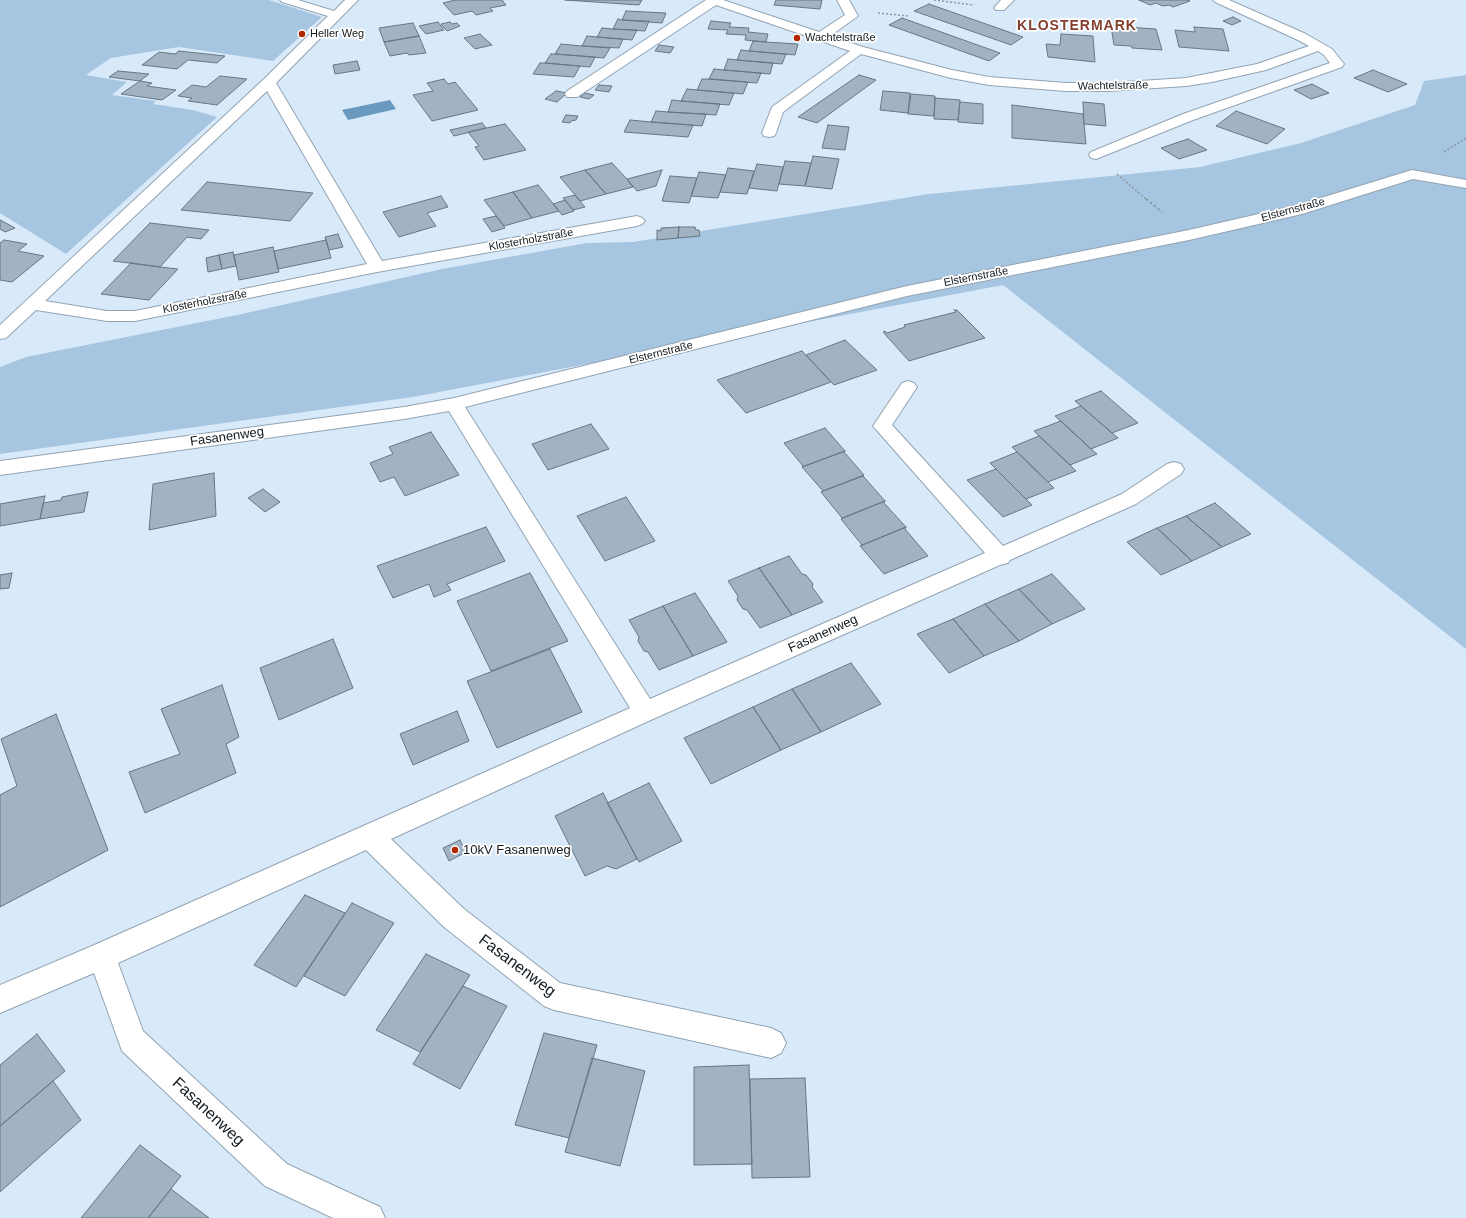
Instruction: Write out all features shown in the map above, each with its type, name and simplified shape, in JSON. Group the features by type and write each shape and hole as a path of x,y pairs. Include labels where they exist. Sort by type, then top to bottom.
{"street":[{"path":"286,0 336,15"},
{"path":"0,334 268,82 352,0"},
{"name":"Wachtelstraße","path":"572,94 713,0 859,50 967,78 1066,87 1153,85 1212,78 1261,67 1319,47"},
{"path":"820,37 852,16 843,0"},
{"path":"1096,155 1188,117 1338,64 1328,52 1319,47 1219,0"},
{"path":"769,134 777,110 859,50"},
{"path":"268,82 377,267"},
{"name":"Elsternstraße","path":"487,397 907,291 1189,235 1302,209 1412,174 1466,184"},
{"name":"Klosterholzstraße","path":"33,304 107,316 135,316 377,267 637,221"},
{"path":"908,387 882,426 1001,557"},
{"name":"Fasanenweg","path":"0,468 404,413 487,397"},
{"path":"454,404 645,712"},
{"name":"Fasanenweg","path":"0,999 102,956 645,712 1001,557 1129,499 1174,469"},
{"name":"Fasanenweg","path":"370,836 454,918 554,996 771,1043"},
{"name":"Fasanenweg","path":"102,956 132,1041 276,1175 369,1218"}],"path":[{"path":"934,0 1004,4"},
{"path":"874,13 908,16"},
{"path":"1112,169 1165,215"}],"shaded area":[{"path":"0,0 269,0 322,17 273,61 179,47 111,58 86,75 127,82 112,95 156,101 153,104 193,110 217,117 66,254 0,213"},
{"path":"1466,75 1466,649 1003,285 413,397 0,454 0,367 26,357 242,314 442,269 587,243 633,242 929,194 1200,167 1301,143 1415,105 1424,81"},
{"path":"390,100 396,109 348,120 342,110"}],"building":[{"path":"455,0 502,0 506,5 490,8 493,11 476,15 472,11 454,15 443,3"},
{"path":"565,0 642,0 639,5"},
{"path":"776,0 822,0 820,9 774,5"},
{"path":"1139,0 1190,1 1173,7 1169,5 1163,6 1156,3 1150,5"},
{"path":"929,4 1023,37 1011,45 914,11"},
{"path":"626,11 666,13 662,23 622,20"},
{"path":"1233,17 1241,21 1232,25 1223,21"},
{"path":"902,18 1000,53 989,61 889,25"},
{"path":"618,19 649,21 645,31 613,29"},
{"path":"711,21 731,23 729,27 749,28 748,32 768,34 766,42 745,40 746,35 726,34 728,30 708,29"},
{"path":"438,22 444,30 426,34 419,26"},
{"path":"450,22 452,24 457,23 460,26 447,31 441,24"},
{"path":"413,23 419,36 384,42 379,28"},
{"path":"1111,26 1156,29 1162,50 1114,45"},
{"path":"1194,27 1223,29 1229,51 1179,47 1175,30 1195,32"},
{"path":"602,28 637,30 632,40 597,37"},
{"path":"480,34 492,45 475,49 464,38"},
{"path":"1061,34 1093,36 1095,62 1048,57 1046,44 1060,45"},
{"path":"419,36 426,53 409,55 407,53 390,56 384,42"},
{"path":"587,36 623,39 619,48 582,46"},
{"path":"753,41 798,44 795,55 749,51"},
{"path":"561,44 610,48 604,58 555,54"},
{"path":"659,45 674,47 670,53 655,51"},
{"path":"741,50 786,54 782,64 737,60"},
{"path":"179,51 225,56 217,63 188,60 177,69 142,65 159,52 175,54"},
{"path":"551,54 595,57 590,67 545,63"},
{"path":"728,59 773,63 770,74 724,70"},
{"path":"357,61 360,70 335,74 333,65"},
{"path":"540,63 580,66 574,77 533,74"},
{"path":"714,69 761,73 757,83 709,79"},
{"path":"1373,70 1407,84 1388,92 1354,78"},
{"path":"118,71 149,74 140,81 109,77"},
{"path":"859,75 876,80 817,123 798,117"},
{"path":"220,76 247,79 217,105 188,101 192,98 178,96 192,85 206,87"},
{"path":"444,79 448,84 455,82 478,110 432,121 413,95 433,91 427,83"},
{"path":"702,79 748,82 743,94 697,90"},
{"path":"140,81 152,83 147,86 176,90 162,100 121,94"},
{"path":"1312,84 1329,93 1311,99 1294,90"},
{"path":"599,85 612,86 609,92 595,90"},
{"path":"687,89 734,93 729,105 681,101"},
{"path":"556,91 567,93 557,102 545,99"},
{"path":"883,91 910,93 908,113 880,110"},
{"path":"585,93 594,95 589,99 580,97"},
{"path":"911,94 935,96 934,116 908,114"},
{"path":"935,98 960,100 958,120 934,119"},
{"path":"672,100 720,104 716,115 668,112"},
{"path":"960,102 983,104 983,124 958,122"},
{"path":"1083,102 1104,104 1106,126 1084,124"},
{"path":"1012,105 1083,114 1086,144 1012,138"},
{"path":"656,111 706,114 702,126 651,122"},
{"path":"1236,111 1285,129 1267,144 1216,126"},
{"path":"566,115 578,116 576,120 571,121 570,123 562,122"},
{"path":"630,120 693,125 688,137 624,132"},
{"path":"482,123 486,128 454,136 450,130"},
{"path":"505,124 526,150 484,160 475,147 479,146 468,132"},
{"path":"828,125 849,127 845,150 822,148"},
{"path":"1188,139 1207,150 1179,159 1161,148"},
{"path":"813,156 839,159 832,189 805,186"},
{"path":"785,161 811,163 805,186 779,184"},
{"path":"612,163 633,187 606,194 585,170"},
{"path":"757,164 783,167 777,191 749,188"},
{"path":"728,168 754,171 747,194 720,192"},
{"path":"585,170 606,194 580,201 560,177"},
{"path":"662,170 656,186 637,191 627,179"},
{"path":"699,172 726,175 718,198 691,196"},
{"path":"670,176 697,178 689,203 662,201"},
{"path":"207,182 313,193 290,221 181,210"},
{"path":"538,185 559,211 532,218 513,192"},
{"path":"513,192 532,218 504,226 484,200"},
{"path":"575,195 585,207 573,210 563,198"},
{"path":"441,196 448,207 427,213 436,226 399,237 383,212"},
{"path":"565,200 574,211 562,215 553,204"},
{"path":"496,216 505,228 492,232 483,219"},
{"path":"0,220 15,228 5,232 0,229"},
{"path":"150,223 209,230 201,239 187,237 160,267 113,261"},
{"path":"679,227 678,238 657,240 657,230 661,231 661,228"},
{"path":"679,227 695,227 696,230 699,230 700,236 678,238"},
{"path":"338,234 343,247 329,250 325,237"},
{"path":"4,240 27,244 18,251 44,256 12,282 0,280 0,243"},
{"path":"326,240 331,258 278,269 274,251"},
{"path":"273,247 279,272 239,280 234,255"},
{"path":"233,252 236,266 222,269 219,255"},
{"path":"219,255 222,269 208,272 206,258"},
{"path":"131,263 178,269 149,300 101,294"},
{"path":"954,310 957,310 985,338 909,361 883,332 885,331 887,333 905,327 904,325 956,312"},
{"path":"845,340 877,370 834,385 806,355"},
{"path":"802,351 831,382 746,413 717,380"},
{"path":"1101,391 1138,423 1112,433 1075,401"},
{"path":"1081,406 1118,438 1091,449 1055,416"},
{"path":"1061,421 1097,454 1070,465 1034,431"},
{"path":"591,424 609,449 548,470 532,444"},
{"path":"825,428 845,451 802,467 803,466 784,443"},
{"path":"431,432 459,475 405,496 394,477 380,482 370,463 393,454 389,447"},
{"path":"1039,436 1076,471 1048,482 1012,447"},
{"path":"845,451 844,452 864,475 823,491 802,467"},
{"path":"1017,452 1054,488 1026,499 990,463"},
{"path":"996,469 1032,505 1003,517 967,480"},
{"path":"214,473 216,516 149,530 153,484"},
{"path":"863,476 885,501 842,518 821,492"},
{"path":"263,489 280,502 265,512 248,498"},
{"path":"88,492 84,512 40,519 43,503 61,500 62,497"},
{"path":"45,496 40,519 0,526 0,504"},
{"path":"626,497 655,541 605,561 577,516"},
{"path":"885,501 884,503 906,527 860,546 862,545 841,519"},
{"path":"1215,503 1251,534 1222,547 1186,516"},
{"path":"1186,516 1222,547 1192,561 1157,528"},
{"path":"486,527 505,561 447,584 451,590 434,597 429,584 393,598 377,566"},
{"path":"906,527 905,529 928,556 884,574 860,546"},
{"path":"1157,528 1192,561 1161,575 1127,542"},
{"path":"789,556 802,574 806,575 813,584 812,587 823,602 792,615 759,568"},
{"path":"759,568 792,615 760,628 747,610 743,609 737,600 738,596 728,581"},
{"path":"12,573 9,588 0,589 0,575"},
{"path":"530,573 568,641 491,671 457,601"},
{"path":"1052,574 1085,609 1052,624 1019,589"},
{"path":"1019,589 1052,624 1019,641 985,604"},
{"path":"695,593 727,642 693,656 663,606"},
{"path":"985,604 1019,641 984,656 953,619"},
{"path":"663,606 693,656 659,670 648,652 644,651 638,641 639,637 629,620"},
{"path":"953,619 984,656 949,673 917,634"},
{"path":"333,639 353,688 279,720 260,668"},
{"path":"550,649 582,712 497,748 467,681"},
{"path":"851,663 881,704 821,732 792,689"},
{"path":"222,685 239,737 226,744 236,773 145,813 129,772 180,754 161,709"},
{"path":"792,689 821,732 781,750 753,707"},
{"path":"753,707 781,750 711,784 684,738"},
{"path":"457,711 469,741 413,765 400,734"},
{"path":"56,714 108,850 0,907 0,795 17,786 1,739"},
{"path":"649,783 682,841 639,862 607,803"},
{"path":"603,793 637,859 616,869 607,866 585,876 555,816"},
{"name":"10kV Fasanenweg","path":"460,840 466,852 449,861 443,848"},
{"path":"305,895 345,913 296,987 254,965"},
{"path":"352,903 394,923 345,996 304,976"},
{"path":"426,954 470,975 420,1052 376,1030"},
{"path":"463,986 507,1006 460,1089 413,1064"},
{"path":"544,1033 597,1045 569,1138 515,1125"},
{"path":"37,1034 65,1071 0,1126 0,1065"},
{"path":"592,1058 645,1071 620,1166 565,1152"},
{"path":"749,1065 752,1164 694,1165 694,1067"},
{"path":"805,1078 810,1177 752,1178 750,1079"},
{"path":"53,1081 81,1120 0,1192 0,1126"},
{"path":"140,1145 181,1176 148,1218 81,1218"},
{"path":"171,1189 209,1218 148,1218"}],"place":[{"name":"Heller Weg","path":"302,34"},
{"name":"Wachtelstraße","path":"797,38"},
{"name":"10kV Fasanenweg","path":"455,850"}],"district":[{"name":"KLOSTERMARK","path":"1077,26"}]}
